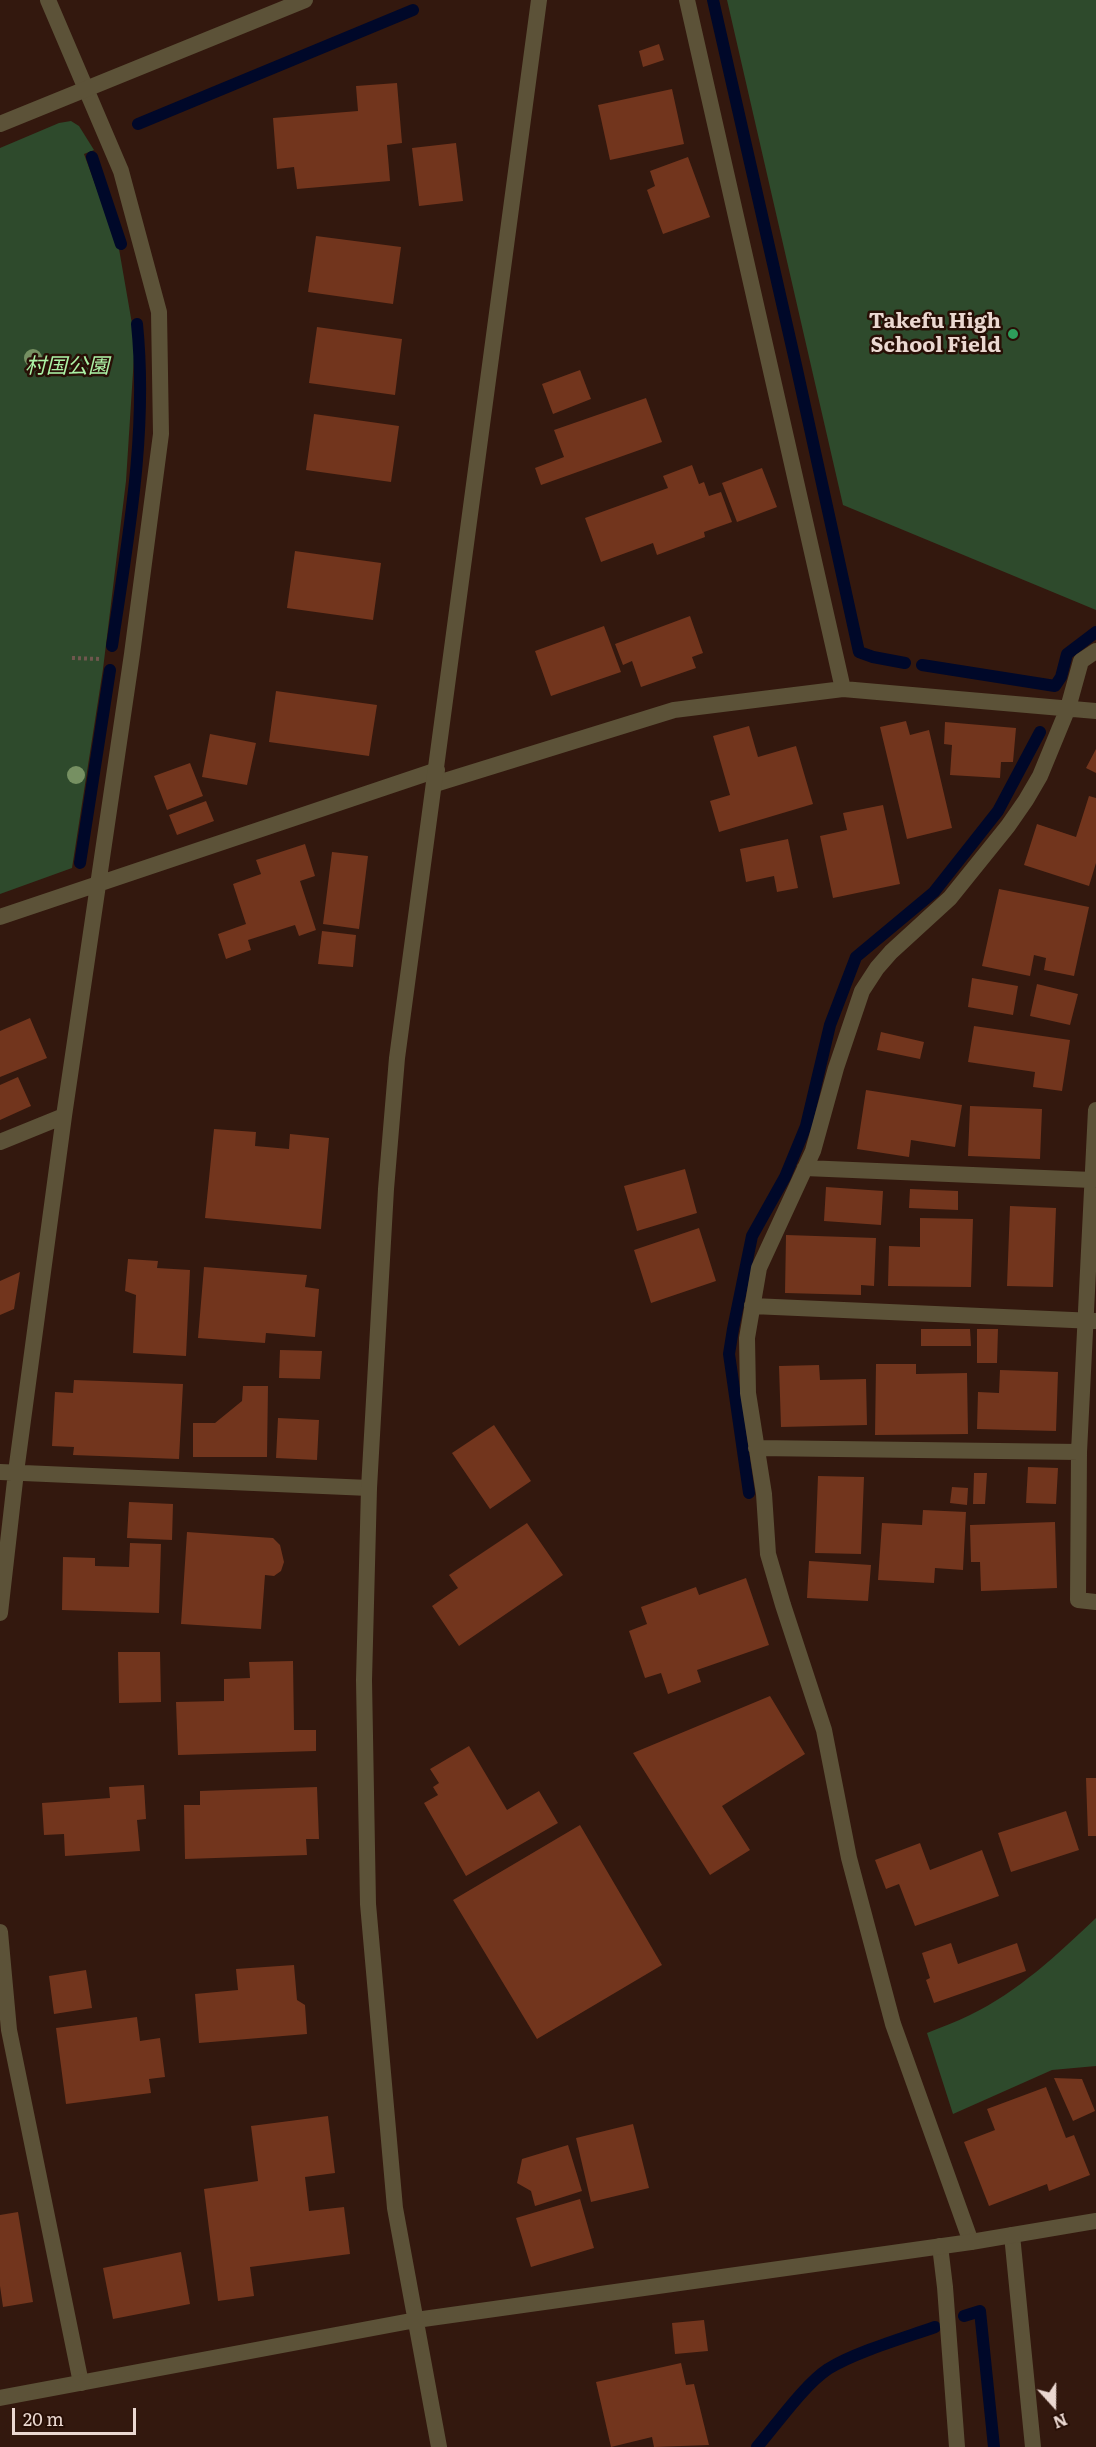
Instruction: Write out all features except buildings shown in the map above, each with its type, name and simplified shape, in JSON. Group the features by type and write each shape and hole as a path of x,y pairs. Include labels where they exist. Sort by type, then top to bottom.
{"street":[{"path":"0,1613 8,1472 99,883 161,434 159,312 121,171 84,89 48,0"},
{"path":"0,124 305,0"},
{"path":"439,2447 395,2208 368,1904 364,1680 369,1488 386,1189 397,1058 539,0"},
{"path":"687,0 843,689"},
{"path":"971,2242 893,2024 849,1858 825,1730 768,1554 764,1494 756,1448 746,1360 759,1268 813,1151 836,1068 862,991 877,968 950,898 1008,826 1040,776 1068,708 1081,661 1096,651"},
{"path":"0,917 99,883 436,777 674,710 843,689 1096,711"},
{"path":"1096,1110 1092,1180 1091,1320 1079,1452 1078,1600 1096,1602"},
{"path":"0,1142 64,1116"},
{"path":"805,1168 1092,1180"},
{"path":"752,1306 1091,1320"},
{"path":"756,1448 1079,1452"},
{"path":"8,1472 369,1488"},
{"path":"0,1932 4,2031 81,2383"},
{"path":"0,2398 416,2320 971,2242 1096,2221"},
{"path":"1012,2235 1033,2447"},
{"path":"940,2246 957,2447"}],"path":[{"path":"72,658 104,659"}],"green space":[{"path":"727,0 1096,0 1096,610 843,505"},
{"name":"村国公園","path":"71,121 79,126 94,150 84,154 119,249 135,341 126,481 103,669 72,868 0,894 0,148 59,123"},
{"path":"1096,1918 1096,2066 1052,2070 953,2114 927,2033 970,2015 1005,1995 1052,1958"}],"waterway":[{"path":"713,0 859,652 905,663"},
{"path":"138,124 413,10"},
{"path":"92,157 121,244"},
{"path":"112,646 135,485 140,405 137,324"},
{"path":"922,665 1055,686 1061,677 1067,654 1096,632"},
{"path":"80,863 110,670"},
{"path":"749,1493 729,1354 733,1329 752,1236 785,1177 806,1126 830,1025 856,957 934,892 998,811 1040,732"},
{"path":"964,2316 980,2311 994,2447"},
{"path":"757,2447 800,2395 828,2369 866,2351 935,2327"}],"place":[{"name":"Takefu High School Field","path":"1013,334"}]}
